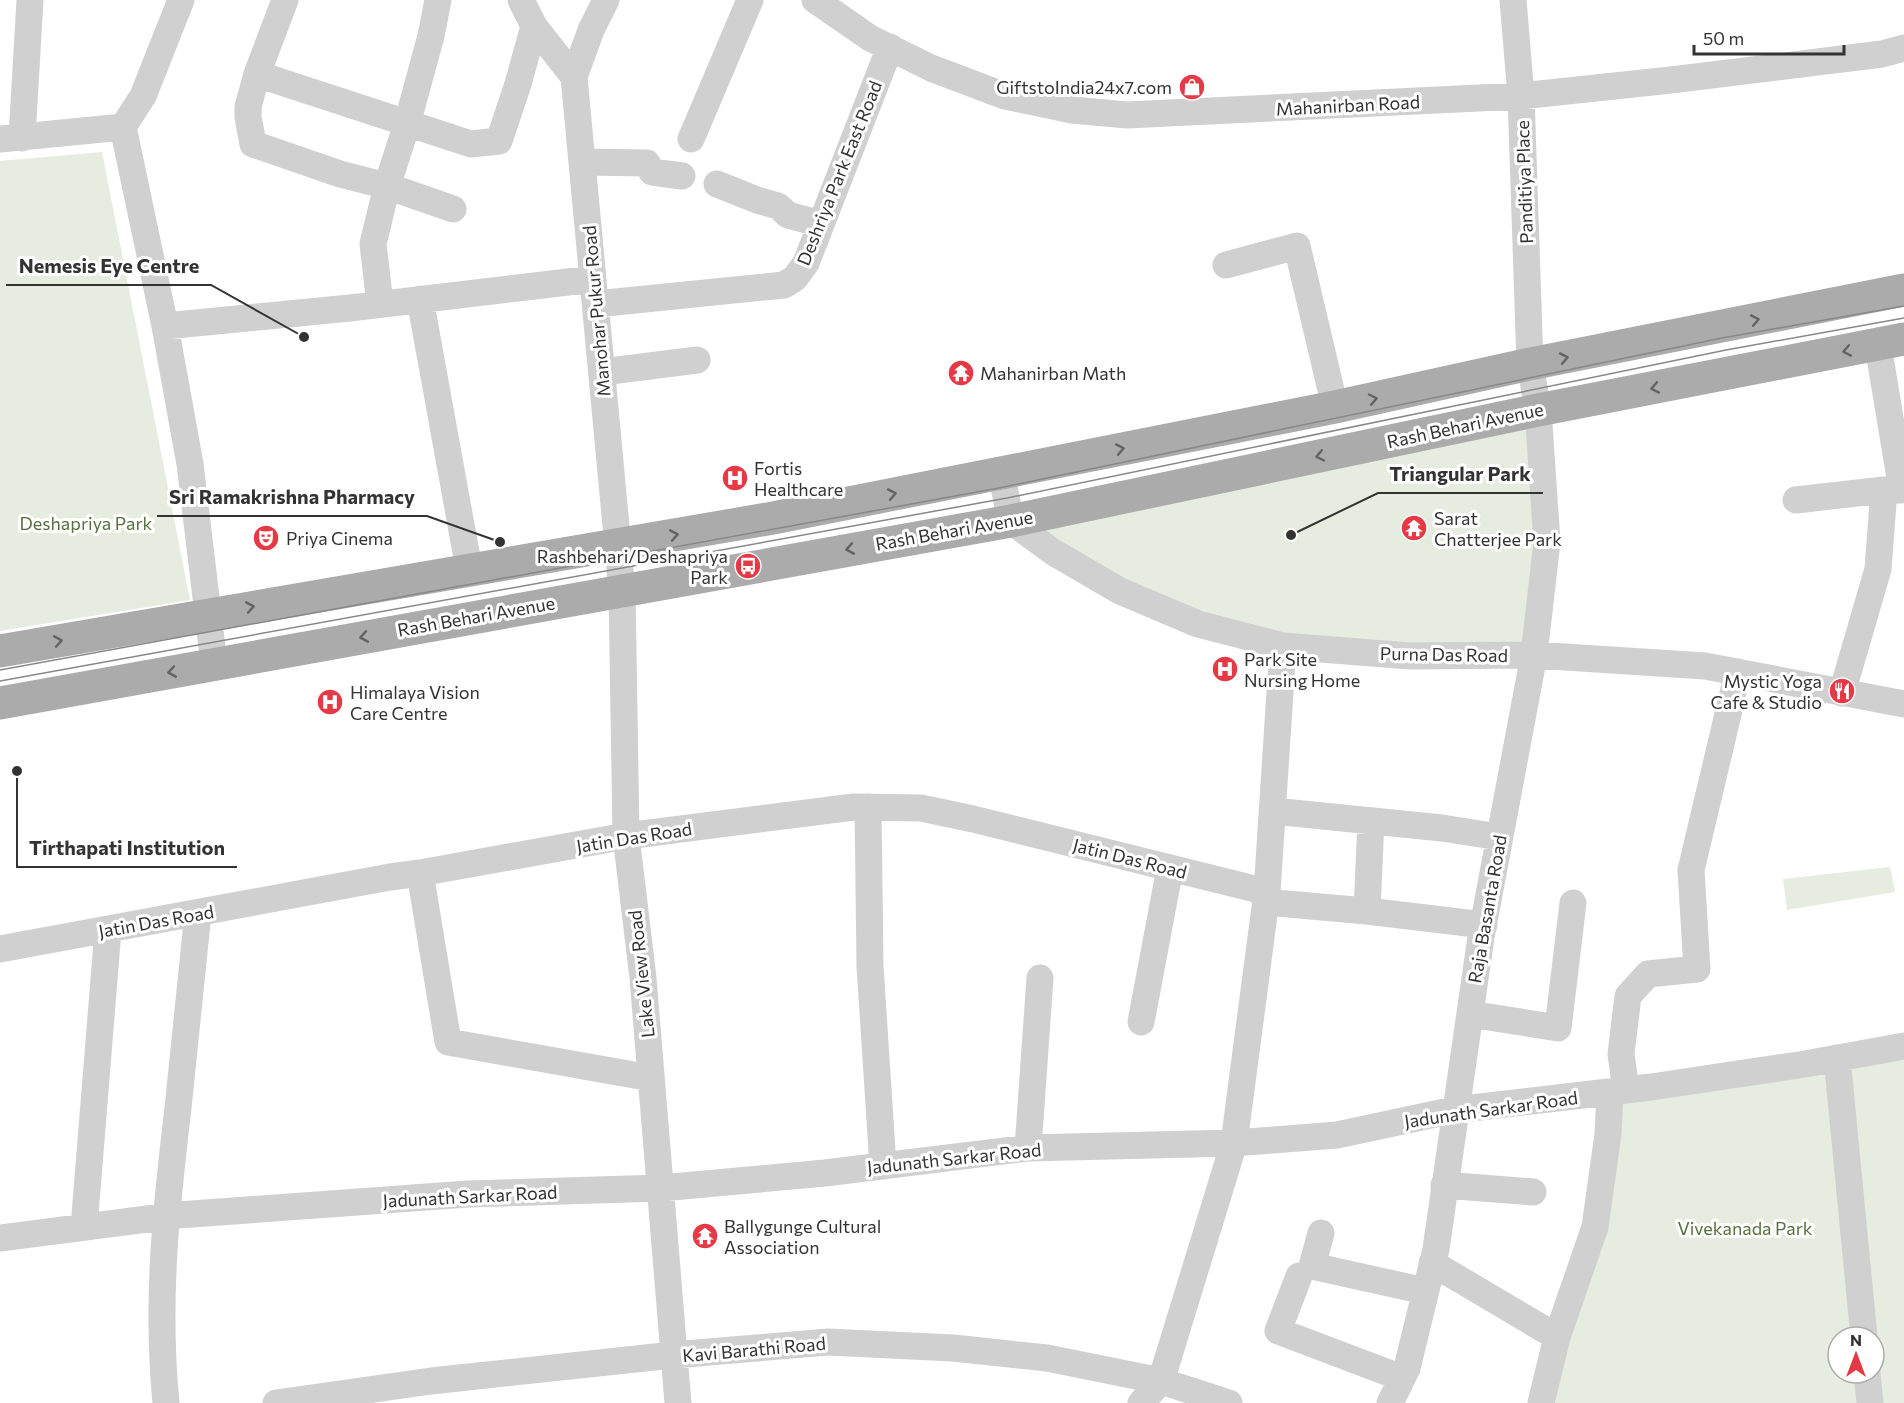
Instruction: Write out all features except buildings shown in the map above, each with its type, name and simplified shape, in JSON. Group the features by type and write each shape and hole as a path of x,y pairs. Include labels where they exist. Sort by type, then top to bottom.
{"main road":[{"path":"0,651 773,518 1335,407 1530,364 1904,290"},
{"name":"Rash Behari Avenue","path":"0,703 1011,521 1538,410 1891,342"}],"street":[{"path":"30,0 11,139 123,127"},
{"path":"181,0 143,96 123,127 165,326 189,464 214,664"},
{"path":"285,0 257,74 248,107 253,144 453,209"},
{"path":"380,304 373,244 387,186 431,36 438,0"},
{"path":"521,0 534,26 574,77"},
{"path":"574,77 591,30 606,0"},
{"path":"691,139 750,0"},
{"name":"Mahanirban Road","path":"815,0 870,38 932,68 1005,96 1072,110 1127,115 1521,96 1882,54 1904,48"},
{"name":"Panditiya Place","path":"1513,0 1521,96 1530,364 1538,410"},
{"path":"257,74 471,144 499,141 534,26"},
{"name":"Deshriya Park East Road","path":"165,326 420,299 784,285 795,278 806,263 890,48"},
{"name":"Manohar Pukur Road","path":"574,77 616,545"},
{"path":"582,162 646,163 652,172 682,176"},
{"path":"717,184 778,206 788,215 821,224"},
{"path":"1226,265 1297,246 1335,407"},
{"path":"420,299 469,569"},
{"path":"1842,693 1878,569 1897,490 1891,342"},
{"path":"602,372 697,360"},
{"name":"Raja Basanta Road","path":"1390,1403 1407,1368 1432,1263 1480,937 1533,656 1547,542 1538,410"},
{"path":"1001,472 1011,521"},
{"path":"1796,500 1897,490"},
{"name":"Purna Das Road","path":"1011,521 1053,552 1120,591 1198,624 1283,646 1410,656 1533,656 1705,666 1904,704"},
{"name":"Lake View Road","path":"616,545 622,590 626,836 643,978 678,1403"},
{"path":"1141,1403 1161,1381 1234,1143 1266,897 1283,646"},
{"path":"1542,1403 1557,1337 1594,1227 1608,1134 1618,1091 1628,996 1648,974 1697,969 1691,870 1738,672"},
{"name":"Jatin Das Road","path":"0,949 626,836 854,807 921,808 973,819 1170,868 1266,897 1484,925"},
{"path":"868,807 870,966 883,1166"},
{"path":"1273,811 1442,828 1499,837"},
{"path":"1367,911 1371,821"},
{"path":"1141,1022 1170,868"},
{"path":"420,873 448,1042 651,1078"},
{"path":"1470,1014 1558,1028 1573,903"},
{"path":"166,1403 162,1360 165,1217 198,913"},
{"path":"84,1227 108,930"},
{"path":"1028,1148 1040,978"},
{"name":"Jadunath Sarkar Road","path":"0,1238 165,1217 468,1194 661,1188 883,1166 1028,1148 1234,1143 1337,1135 1454,1110 1618,1091 1904,1046"},
{"path":"1837,1058 1863,1325"},
{"path":"1444,1185 1533,1192"},
{"path":"1321,1233 1312,1266 1425,1291"},
{"path":"1432,1263 1557,1337"},
{"path":"1299,1276 1278,1331 1402,1378"},
{"name":"Kavi Barathi Road","path":"276,1403 431,1381 673,1355 828,1342 930,1347 1047,1358 1161,1381 1229,1403"},
{"path":"1868,1385 1870,1403"}],"green space":[{"name":"Deshapriya Park","path":"102,152 190,600 0,631 0,161"},
{"path":"1550,424 1530,650 1285,640 1124,586 1032,526"},
{"path":"1890,867 1895,892 1787,910 1783,879"},
{"name":"Vivekanada Park","path":"1904,1057 1904,1403 1546,1403 1618,1104"}],"tram line":[{"path":"0,670 999,488 1722,338 1904,306"},
{"path":"0,681 1007,498 1726,350 1904,318"}],"place":[{"name":"GiftstoIndia24x7.com","path":"1192,87"},
{"name":"Nemesis Eye Centre","path":"304,337"},
{"name":"Mahanirban Math","path":"961,373"},
{"name":"Fortis Healthcare","path":"735,478"},
{"name":"Sarat Chatterjee Park","path":"1414,528"},
{"name":"Triangular Park","path":"1291,535"},
{"name":"Priya Cinema","path":"266,538"},
{"name":"Sri Ramakrishna Pharmacy","path":"500,542"},
{"name":"Rashbehari/Deshapriya Park","path":"748,566"},
{"name":"Park Site Nursing Home","path":"1225,669"},
{"name":"Mystic Yoga Cafe & Studio","path":"1842,691"},
{"name":"Himalaya Vision Care Centre","path":"330,702"},
{"name":"Tirthapati Institution","path":"17,771"},
{"name":"Ballygunge Cultural Association","path":"705,1236"}]}
